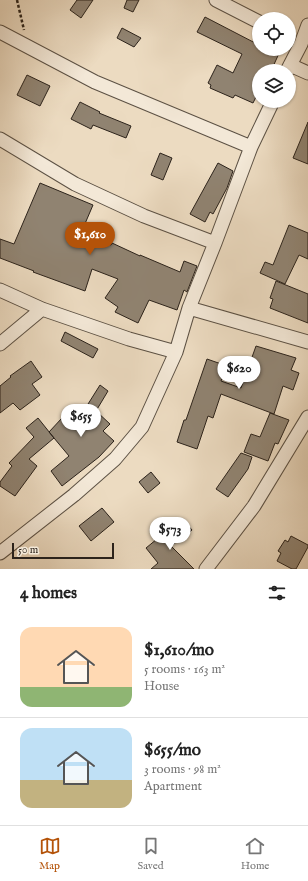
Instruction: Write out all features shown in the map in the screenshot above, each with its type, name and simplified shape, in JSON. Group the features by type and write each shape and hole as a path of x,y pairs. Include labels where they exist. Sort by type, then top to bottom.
{"street":[{"path":"216,0 252,18"},
{"path":"296,40 308,25"},
{"path":"0,32 95,82 251,147"},
{"path":"296,70 308,73"},
{"path":"0,553 74,495 115,459 142,426 176,352 188,308 215,243 251,147 270,108"},
{"path":"0,139 75,184 144,216 215,243"},
{"path":"0,290 42,309 176,352"},
{"path":"188,308 308,342"},
{"path":"0,344 42,309"},
{"path":"206,569 254,506 308,417"}],"path":[{"path":"17,0 29,48"}],"building":[{"path":"77,0 93,0 81,18 70,10"},
{"path":"127,0 139,0 133,12 124,8"},
{"path":"205,17 252,41 252,56 278,56 274,64 252,64 252,103 235,95 233,98 210,88 211,85 208,83 217,65 233,73 242,54 197,32"},
{"path":"122,28 141,38 134,47 117,38"},
{"path":"27,75 50,86 40,106 17,95"},
{"path":"80,102 100,112 99,113 131,126 126,138 93,125 91,129 71,119"},
{"path":"308,122 308,164 293,158"},
{"path":"160,153 172,158 163,180 151,175"},
{"path":"218,163 233,171 227,188 213,214 210,212 205,222 190,214"},
{"path":"40,183 93,205 81,233 111,245 112,243 180,272 184,261 197,266 187,292 184,290 177,310 149,300 138,323 115,312 118,307 105,298 118,279 92,269 85,291 0,258 0,239 14,244"},
{"path":"289,225 308,233 308,259 299,255 285,284 260,273 265,262 273,265"},
{"path":"276,281 308,294 308,323 270,308 273,299 270,298"},
{"path":"65,332 98,349 93,358 61,341"},
{"path":"256,346 296,358 291,370 299,373 293,390 283,386 274,414 221,394 213,418 208,416 197,449 177,442 207,359 227,366 221,381 241,388"},
{"path":"31,361 42,377 32,384 40,395 20,410 13,403 0,413 0,386 11,377 10,376"},
{"path":"100,385 108,391 96,411 110,424 103,431 114,441 99,457 62,486 51,471 69,456 49,432 75,404 83,412"},
{"path":"270,413 289,420 278,444 275,443 268,461 244,452 251,434 260,437"},
{"path":"38,418 54,438 29,459 37,466 15,496 0,486 0,482 12,466 9,463 34,437 26,428"},
{"path":"241,453 252,457 248,469 228,497 216,489"},
{"path":"151,472 160,483 148,493 139,482"},
{"path":"102,508 114,522 91,541 79,526"},
{"path":"185,522 192,530 171,546 194,569 151,569 158,563 146,548 157,539 159,542"},
{"path":"291,536 308,545 296,569 292,569 277,561 281,553 278,551 285,540 288,542"}]}
